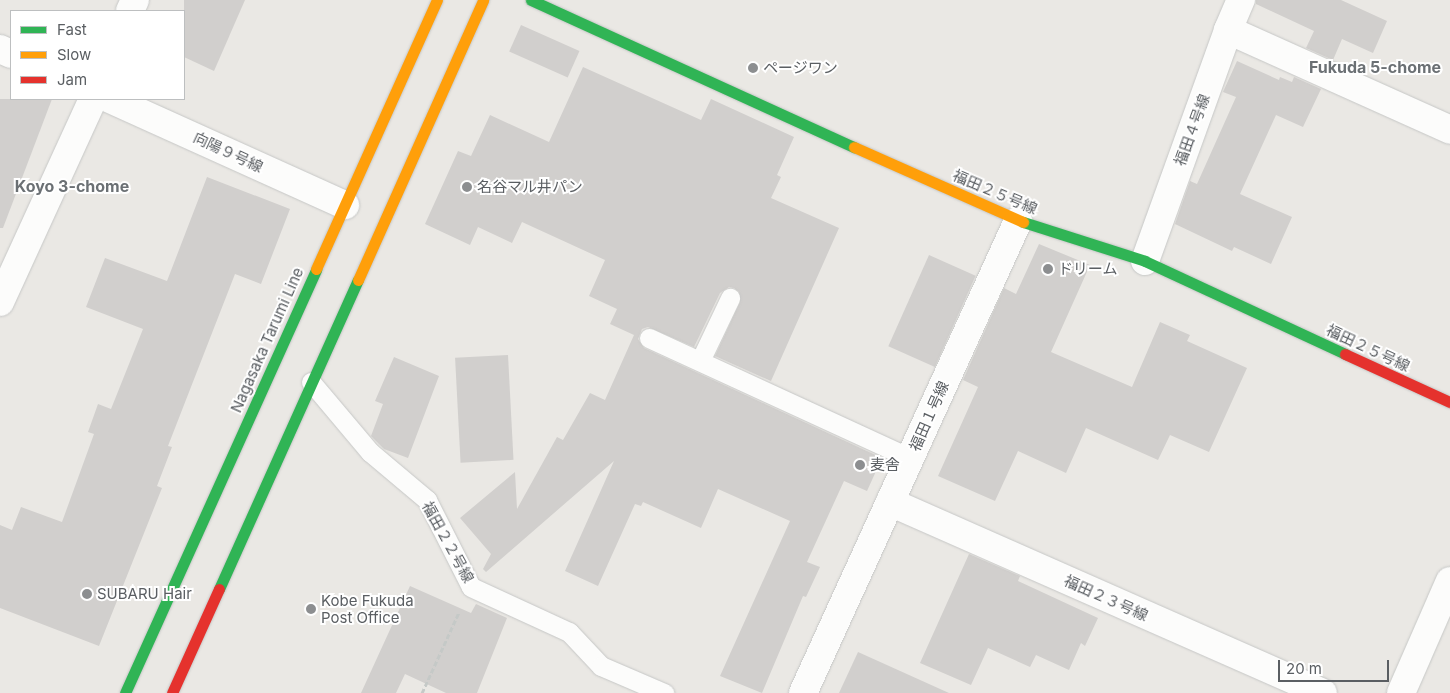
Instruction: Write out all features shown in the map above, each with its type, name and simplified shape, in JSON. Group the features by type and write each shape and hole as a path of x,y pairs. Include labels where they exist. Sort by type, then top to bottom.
{"main road":[{"name":"Nagasaka Tarumi Line","path":"125,693 437,0"},
{"path":"172,693 483,0"},
{"name":"福田２５号線","path":"531,0 1018,220 1145,261 1450,402"}],"street":[{"name":"福田４号線","path":"1145,261 1228,30 1241,0"},
{"path":"1228,30 1450,130"},
{"path":"0,302 93,100"},
{"name":"向陽９号線","path":"112,100 345,205"},
{"name":"福田１号線","path":"804,693 1018,220"},
{"name":"福田２３号線","path":"890,502 1323,693"},
{"path":"1401,693 1450,581"}],"lane":[{"path":"700,361 730,298"},
{"path":"649,338 910,458"},
{"name":"福田２２号線","path":"311,382 370,452 427,500 471,587 569,632 601,666 664,693"}],"path":[{"path":"422,693 471,587"}],"building":[{"path":"184,0 245,0 214,71 185,57"},
{"path":"1256,0 1341,0 1387,21 1373,53 1342,39 1333,60 1306,48 1314,31 1256,4"},
{"path":"521,25 579,51 568,78 509,51"},
{"path":"1237,61 1279,80 1280,77 1292,82 1294,77 1321,89 1303,127 1276,115 1240,194 1292,217 1271,264 1234,247 1232,251 1175,224 1190,181 1197,184 1236,97 1223,92"},
{"path":"583,67 701,120 711,99 794,137 777,175 781,177 771,198 839,228 771,381 715,356 740,302 739,292 734,288 729,287 720,293 694,347 648,327 642,329 638,339 644,348 882,458 867,491 844,481 807,562 820,567 806,597 803,596 762,693 720,676 790,521 718,489 701,528 643,502 641,506 635,504 598,586 565,571 614,461 486,572 483,569 491,554 460,518 515,472 517,509 557,437 563,440 590,393 605,400 634,335 610,324 617,309 589,296 605,260 522,222 512,243 478,227 470,245 425,224 458,151 471,156 490,115 549,142"},
{"path":"0,99 52,100 3,228 0,228"},
{"path":"207,177 290,209 261,284 235,274 168,446 172,447 157,486 162,488 99,646 0,608 0,525 12,530 21,507 62,522 94,434 88,432 98,404 111,409 143,329 86,307 105,258 167,281"},
{"path":"1039,244 1090,265 1051,352 1132,387 1160,322 1190,335 1187,341 1247,368 1209,452 1170,435 1158,460 1086,428 1066,473 1018,451 995,501 938,476 978,387 963,380 1004,288 1016,294"},
{"path":"929,255 976,276 935,367 888,346"},
{"path":"508,355 513,460 461,463 455,358"},
{"path":"394,357 439,376 408,458 384,449 371,436 383,404 375,401"},
{"path":"969,554 1020,576 1018,581 1098,618 1085,646 1081,643 1069,670 1036,655 1030,667 988,648 971,685 920,663"},
{"path":"410,586 471,613 476,604 507,618 477,693 446,693 405,674 396,693 361,693"},
{"path":"858,652 949,693 839,693"}],"traffic: fast":[{"path":"531,0 854,147"},
{"path":"1023,222 1145,261 1345,354"},
{"path":"125,693 316,269"},
{"path":"219,589 358,280"}],"traffic: slow":[{"path":"316,269 437,0"},
{"path":"358,280 483,0"},
{"path":"854,147 1023,222"}],"traffic: jam":[{"path":"1345,354 1450,402"},
{"path":"172,693 219,589"}],"place":[{"name":"ページワン","path":"753,68"},
{"name":"名谷マル井パン","path":"467,187"},
{"name":"ドリーム","path":"1048,269"},
{"name":"麦舎","path":"860,465"},
{"name":"SUBARU Hair","path":"87,594"},
{"name":"Kobe Fukuda Post Office","path":"311,609"}],"district":[{"name":"Fukuda 5-chome","path":"1375,67"},
{"name":"Koyo 3-chome","path":"72,186"}]}
